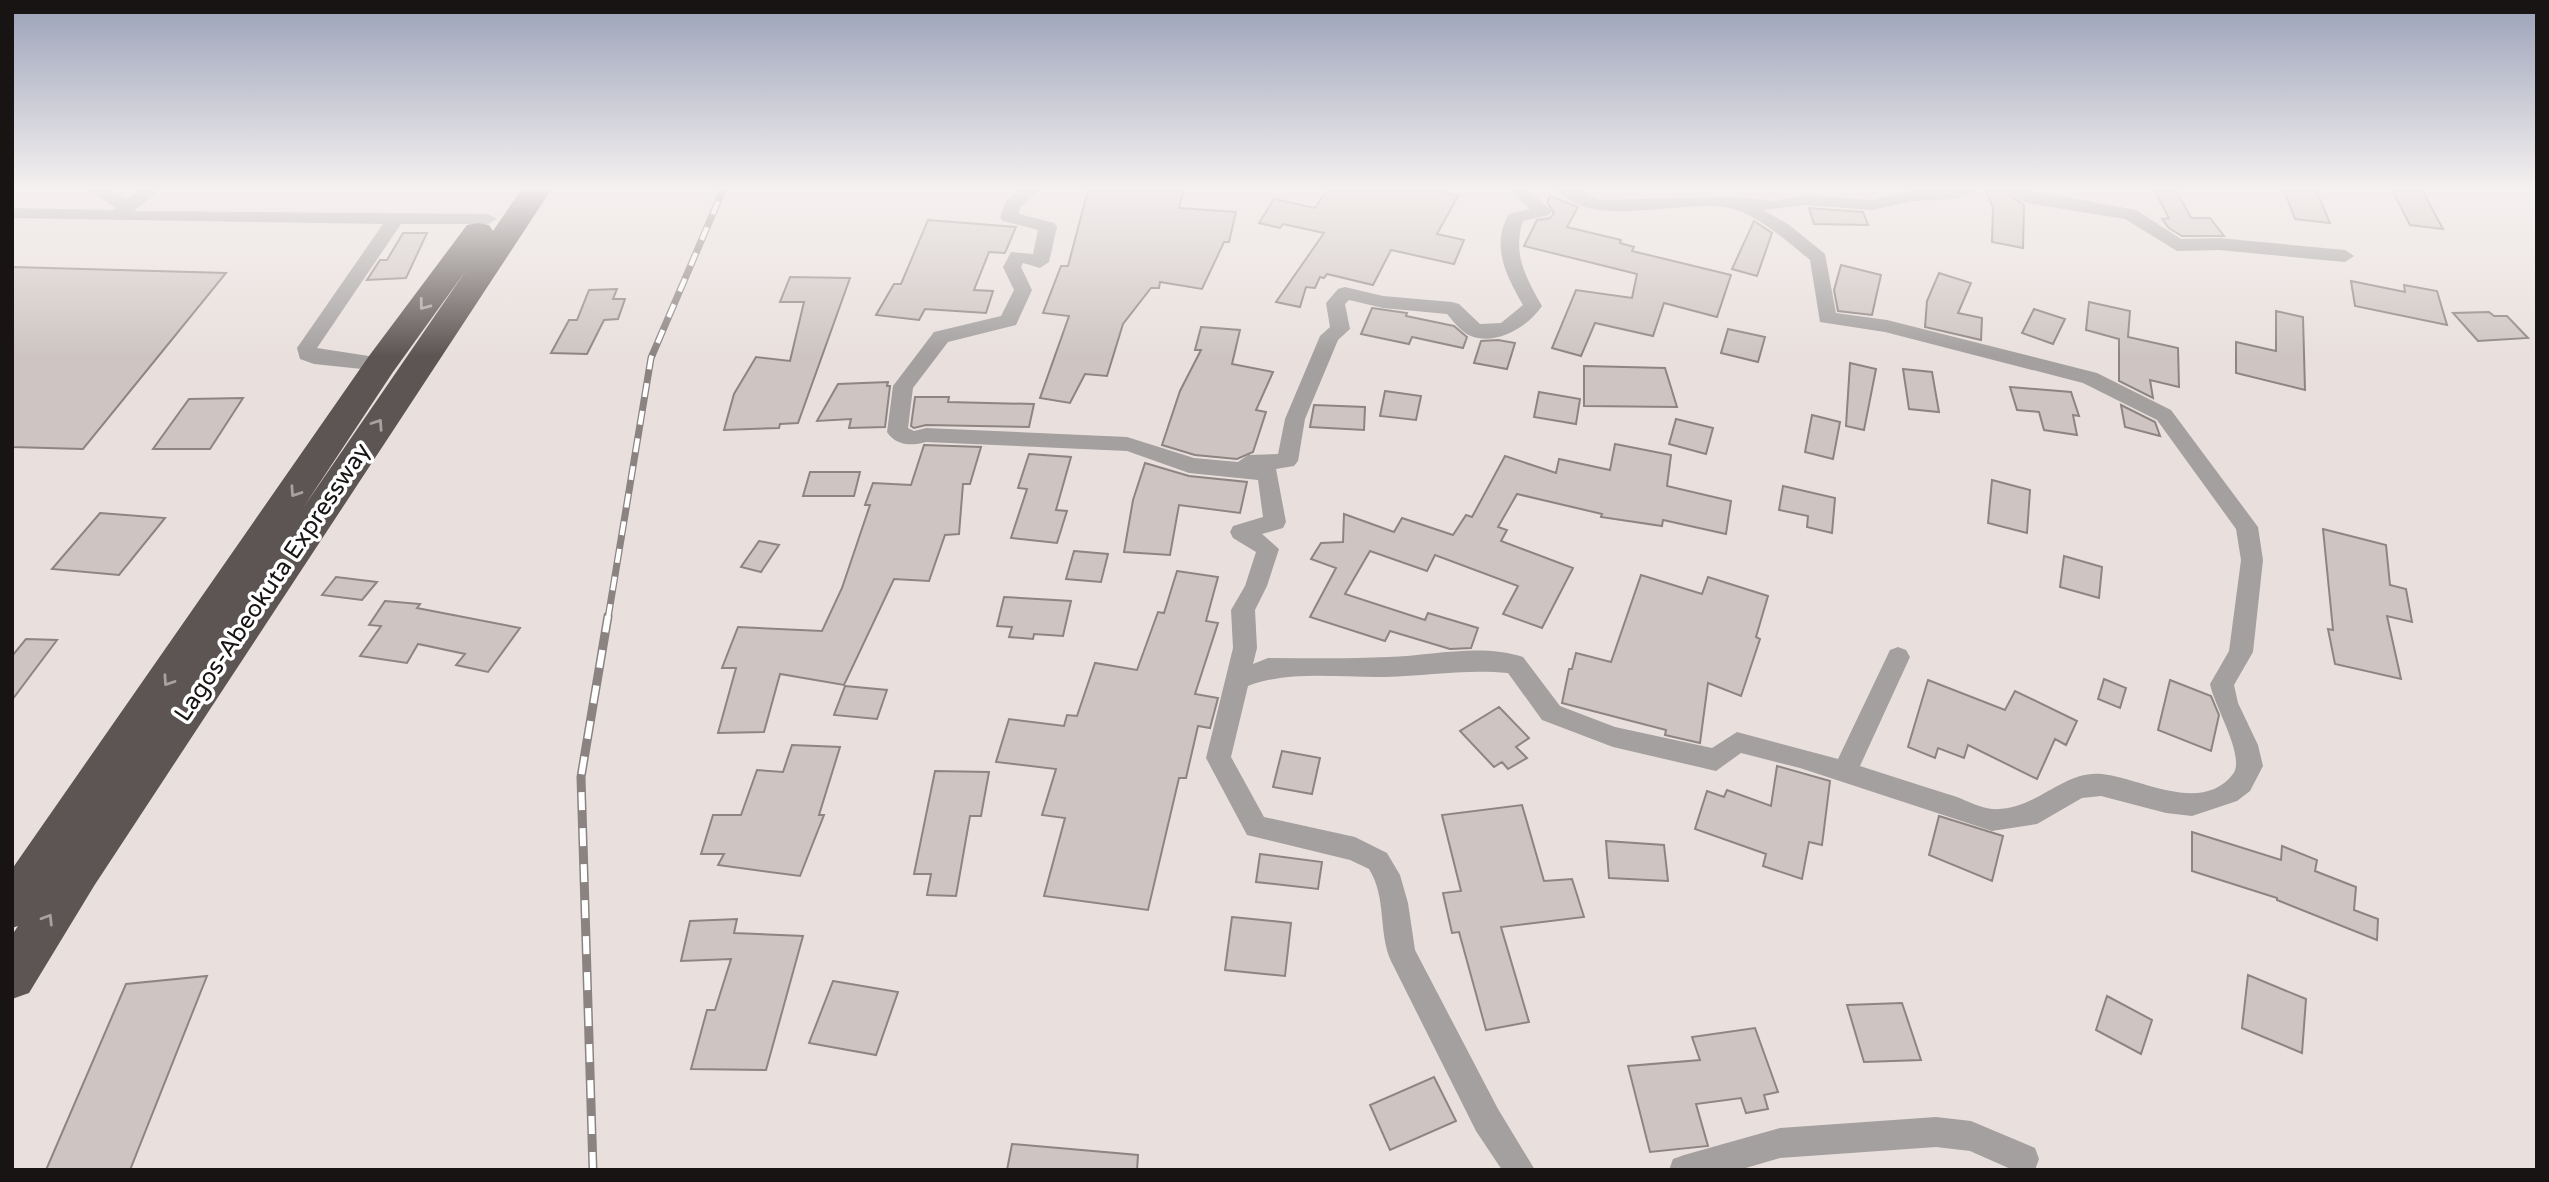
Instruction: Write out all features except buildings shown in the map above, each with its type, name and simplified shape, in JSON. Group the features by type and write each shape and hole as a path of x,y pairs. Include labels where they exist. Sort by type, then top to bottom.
{"highway":[{"name":"Lagos-Abeokuta Expressway","path":"12,907 381,364 468,245"},
{"name":"Lagos-Abeokuta Expressway","path":"12,977 78,872 499,245"}],"street":[{"path":"377,245 307,348 307,354 381,364"},
{"path":"1045,245 1040,262 1017,256 1012,267 1023,290 1009,321 941,337 928,358 902,386 897,432 912,439 926,435 1127,444 1182,460 1189,465 1268,473 1275,522 1241,532 1268,549 1256,586 1243,610 1245,648 1218,758 1256,827 1355,849 1378,861 1387,875 1395,903 1401,952 1487,1120 1520,1170"},
{"path":"1189,465 1287,461 1295,419 1330,336 1340,329 1335,303 1345,293 1383,302 1452,308 1475,331 1505,330 1520,320 1533,306 1509,263 1509,245"},
{"path":"1235,681 1268,668 1389,667 1467,660 1516,664 1551,713 1613,737 1716,760 1737,742 1844,772 1992,820 2037,813 2077,787 2101,785 2166,802 2192,805 2228,793 2241,783 2250,766 2246,745 2226,703 2222,684 2241,652 2251,585 2252,544 2247,527 2195,461 2164,415 2090,378 1886,326 1826,318 1819,258 1803,245"},
{"path":"2231,245 2345,256"},
{"path":"1844,772 1868,727 1898,657"},
{"path":"1684,1170 1780,1143 1936,1132 1971,1136 2024,1159"}],"railway":[{"path":"608,618 651,358 699,245"},
{"path":"593,1170 581,777 608,616"}]}
